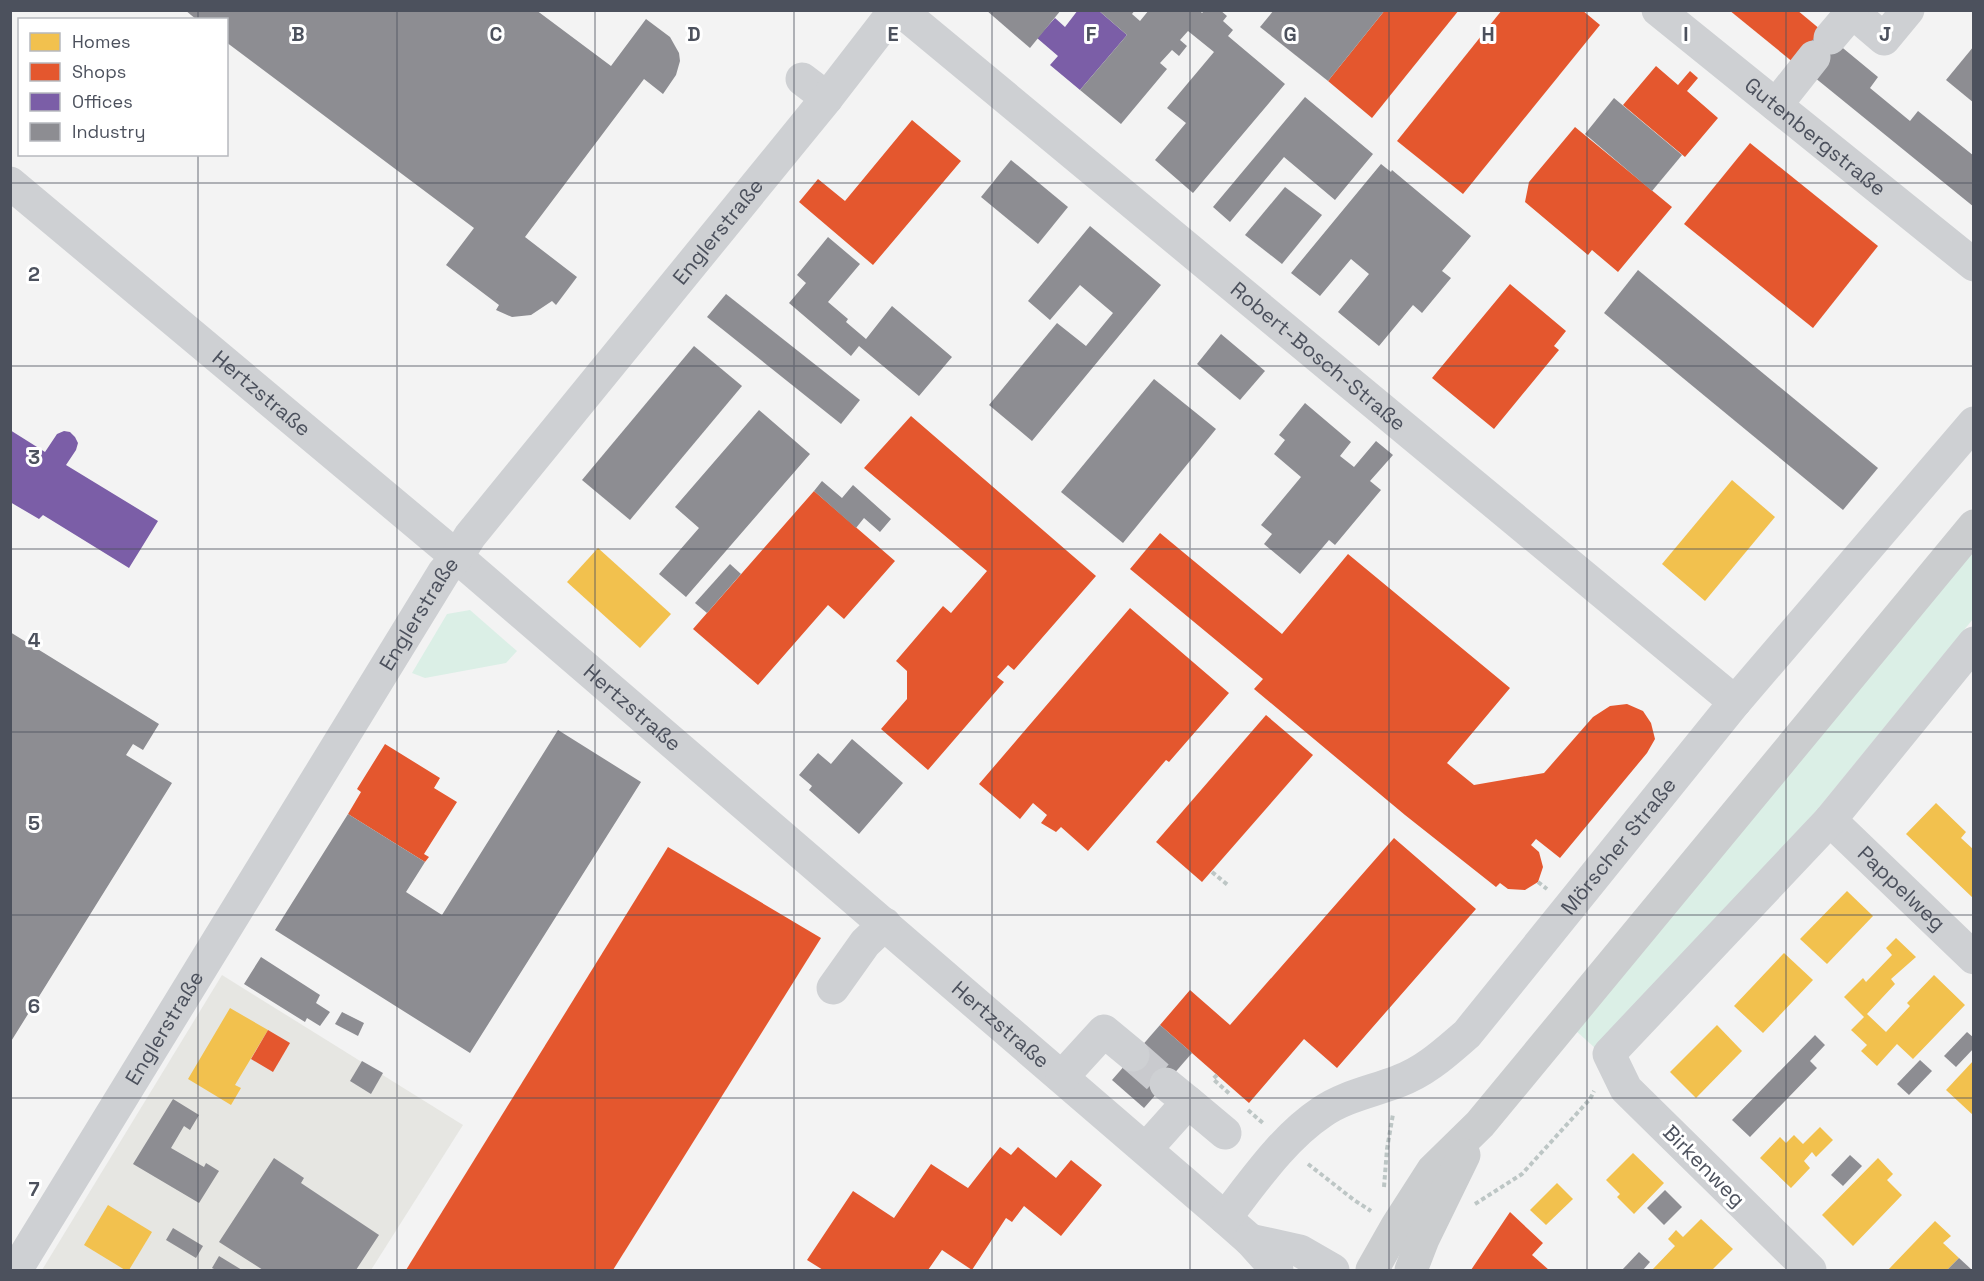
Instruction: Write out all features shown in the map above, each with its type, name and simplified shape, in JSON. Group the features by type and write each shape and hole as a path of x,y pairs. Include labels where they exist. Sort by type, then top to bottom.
{"main road":[{"path":"1372,1270 1433,1170 1480,1124 1974,526"},
{"path":"1411,1270 1423,1239 1480,1124"}],"street":[{"name":"Englerstraße","path":"16,1270 444,572 814,88 895,10"},
{"name":"Robert-Bosch-Straße","path":"900,10 1735,702"},
{"name":"Gutenbergstraße","path":"1658,10 1974,265"},
{"path":"1776,105 1851,11 1884,39 1908,10"},
{"name":"Hertzstraße","path":"10,183 457,557 885,924 1250,1240 1277,1270"},
{"name":"Mörscher Straße","path":"1225,1218 1286,1144 1303,1126 1324,1110 1362,1093 1412,1076 1430,1066 1467,1034 1735,702 1974,423"},
{"path":"1609,1054 1830,820 1974,643"},
{"name":"Pappelweg","path":"1830,820 1974,958"},
{"path":"833,988 865,943 885,924"},
{"path":"1062,1077 1104,1030 1133,1055"},
{"name":"Birkenweg","path":"1609,1054 1626,1089 1810,1270"},
{"path":"1146,1149 1177,1093 1226,1133"},
{"name":"Hertzstraße","path":"1250,1240 1300,1251 1333,1270"}],"path":[{"path":"1212,872 1229,886"},
{"path":"1468,1208 1522,1174 1590,1099 1609,1054"},
{"path":"1383,1191 1391,1120 1397,1103 1412,1076"},
{"path":"1286,1144 1330,1183 1372,1212"}],"shaded area":[{"path":"222,975 463,1125 371,1270 42,1270"}],"green space":[{"path":"1973,547 1973,619 1808,821 1595,1048 1575,1030"},
{"path":"470,610 517,651 506,663 425,678 412,673 447,614"}],"building: Homes":[{"path":"1732,480 1775,517 1705,601 1662,564"},
{"path":"598,548 671,614 640,648 567,582"},
{"path":"1936,803 1966,832 1961,838 1974,850 1974,899 1906,834"},
{"path":"1847,891 1873,916 1827,964 1800,939"},
{"path":"1896,938 1916,957 1891,979 1895,984 1867,1014 1886,1032 1910,1006 1907,1003 1934,975 1965,1005 1913,1059 1897,1044 1877,1066 1861,1051 1867,1045 1851,1030 1864,1017 1844,997 1863,978 1866,982 1892,955 1886,948"},
{"path":"1784,953 1813,980 1763,1033 1734,1006"},
{"path":"230,1008 268,1030 235,1085 241,1088 231,1105 188,1079"},
{"path":"1717,1025 1742,1051 1696,1098 1670,1072"},
{"path":"1974,1060 1974,1116 1946,1090"},
{"path":"1820,1127 1833,1140 1816,1157 1812,1152 1804,1161 1810,1168 1791,1188 1760,1158 1780,1137 1786,1143 1794,1135 1803,1144"},
{"path":"1633,1153 1664,1183 1634,1214 1617,1197 1620,1194 1606,1180"},
{"path":"1878,1158 1893,1174 1887,1180 1902,1195 1853,1246 1822,1215"},
{"path":"1557,1183 1573,1199 1546,1225 1530,1210"},
{"path":"108,1205 152,1232 129,1270 125,1270 84,1245"},
{"path":"1701,1219 1733,1249 1712,1270 1652,1270 1675,1246 1668,1239 1676,1230 1683,1237"},
{"path":"1935,1221 1951,1236 1943,1243 1959,1258 1947,1270 1888,1270"}],"building: Shops":[{"path":"1385,10 1459,10 1372,118 1328,81"},
{"path":"1502,10 1582,10 1600,25 1463,194 1397,141"},
{"path":"1729,10 1797,10 1821,30 1794,63"},
{"path":"1656,66 1678,85 1690,71 1698,78 1687,91 1718,118 1685,157 1623,105"},
{"path":"912,120 961,161 873,265 799,202 818,179 845,201"},
{"path":"1575,127 1672,207 1618,272 1592,250 1588,255 1525,202 1529,182"},
{"path":"1750,143 1878,246 1813,328 1684,224"},
{"path":"1510,284 1566,331 1554,346 1559,350 1494,429 1432,378"},
{"path":"911,416 1096,576 1014,670 1008,665 997,677 1004,682 928,770 881,729 907,699 907,671 896,661 943,606 951,613 987,571 864,468"},
{"path":"814,491 895,561 844,619 828,605 758,685 693,629"},
{"path":"1160,533 1282,634 1348,554 1510,688 1447,763 1474,785 1544,773 1593,717 1610,706 1627,704 1643,711 1651,723 1655,739 1647,753 1560,858 1536,839 1531,845 1539,852 1543,867 1538,882 1525,890 1508,889 1500,883 1496,887 1405,815 1254,689 1263,679 1130,569"},
{"path":"1130,608 1229,693 1169,762 1166,760 1088,851 1061,827 1056,832 1041,823 1047,815 1033,803 1020,819 979,784"},
{"path":"1266,715 1313,755 1202,882 1156,842"},
{"path":"385,744 440,778 434,788 457,802 424,854 429,857 425,862 348,814 361,792 357,789"},
{"path":"1394,838 1476,909 1337,1068 1304,1039 1249,1103 1160,1025 1190,990 1230,1025"},
{"path":"668,847 821,938 613,1270 406,1270"},
{"path":"268,1030 290,1043 273,1072 251,1059"},
{"path":"1000,1147 1011,1155 1018,1147 1056,1178 1071,1160 1102,1185 1061,1236 1024,1206 1012,1222 1006,1218 972,1270 942,1250 928,1270 823,1270 807,1260 853,1191 894,1218 931,1164 968,1188"},
{"path":"1510,1212 1543,1243 1532,1255 1549,1270 1471,1270"}],"building: Offices":[{"path":"1078,10 1098,10 1127,35 1080,90 1050,65 1058,56 1037,38 1055,18 1065,27"},
{"path":"10,430 45,452 57,434 64,431 70,432 78,443 66,465 158,521 129,568 43,515 39,519 10,502 12,496 10,495"}],"building: Industry":[{"path":"185,10 536,10 611,66 646,19 670,37 679,53 680,61 676,75 663,94 644,79 525,237 577,277 556,305 552,301 531,315 512,317 496,310 499,305 446,265 474,228 228,44 228,18 195,18"},
{"path":"986,10 1061,10 1030,48"},
{"path":"1098,10 1135,10 1132,14 1140,21 1149,10 1199,10 1202,13 1205,10 1220,10 1227,16 1223,21 1233,30 1228,36 1285,84 1193,193 1155,160 1186,123 1167,108 1214,52 1188,31 1180,40 1187,46 1179,56 1172,50 1160,63 1167,69 1121,124 1080,90 1127,35"},
{"path":"1274,10 1385,10 1328,81 1260,27"},
{"path":"1821,30 1878,77 1870,88 1910,121 1918,111 1974,156 1974,207 1814,77 1805,49"},
{"path":"1974,46 1974,103 1946,80"},
{"path":"1305,97 1373,154 1335,200 1284,157 1230,222 1213,207"},
{"path":"1614,98 1682,155 1652,191 1585,134"},
{"path":"1011,160 1068,207 1038,244 981,197"},
{"path":"1381,164 1391,172 1392,170 1471,236 1442,271 1451,278 1422,313 1413,305 1379,346 1338,312 1369,274 1351,259 1320,296 1291,273"},
{"path":"1285,187 1322,215 1282,264 1245,235"},
{"path":"1090,226 1161,285 1032,441 989,405 1057,323 1086,346 1113,313 1080,285 1050,320 1028,301"},
{"path":"828,237 860,264 828,302 848,319 846,322 866,339 892,306 952,357 919,396 859,346 851,356 789,303 806,283 797,275"},
{"path":"1638,270 1878,468 1843,510 1604,313"},
{"path":"726,294 860,400 841,424 707,317"},
{"path":"1221,334 1265,371 1240,400 1197,364"},
{"path":"694,346 742,386 630,520 582,480"},
{"path":"1154,379 1216,429 1123,543 1061,492"},
{"path":"1305,403 1351,442 1340,456 1354,467 1376,441 1393,455 1370,481 1381,490 1335,545 1329,540 1300,574 1264,544 1272,534 1261,525 1301,477 1274,454 1285,440 1279,435"},
{"path":"759,410 810,454 686,597 659,574 699,528 675,507"},
{"path":"822,481 842,498 853,485 891,519 880,532 864,518 856,528 814,491"},
{"path":"730,564 741,574 707,613 695,603"},
{"path":"10,632 159,724 143,750 133,744 126,755 172,783 10,1043"},
{"path":"558,730 641,782 470,1053 275,930 348,814 425,862 406,892 442,915"},
{"path":"852,739 903,783 859,834 809,790 812,786 799,775 818,753 831,764"},
{"path":"261,957 320,995 316,1003 330,1012 320,1026 307,1018 305,1022 244,984"},
{"path":"342,1012 364,1023 358,1036 335,1024"},
{"path":"1160,1025 1192,1053 1144,1108 1112,1080"},
{"path":"1967,1032 1974,1038 1974,1048 1956,1067 1944,1056"},
{"path":"1815,1035 1825,1045 1810,1061 1817,1068 1750,1137 1732,1120"},
{"path":"1920,1060 1932,1071 1909,1095 1897,1084"},
{"path":"362,1061 383,1073 371,1094 350,1081"},
{"path":"173,1099 199,1115 190,1130 184,1126 171,1148 204,1167 206,1163 219,1171 199,1203 133,1164"},
{"path":"1850,1155 1862,1166 1843,1186 1831,1175"},
{"path":"274,1158 304,1178 301,1183 379,1235 356,1270 263,1270 219,1242"},
{"path":"1665,1190 1682,1207 1664,1225 1647,1208"},
{"path":"173,1228 203,1246 196,1258 166,1240"},
{"path":"1639,1252 1650,1262 1643,1270 1622,1270"},
{"path":"219,1256 242,1270 212,1268"},
{"path":"1959,1258 1972,1270 1947,1270"}],"tunnel":[{"path":"1133,1055 1166,1084"}]}
